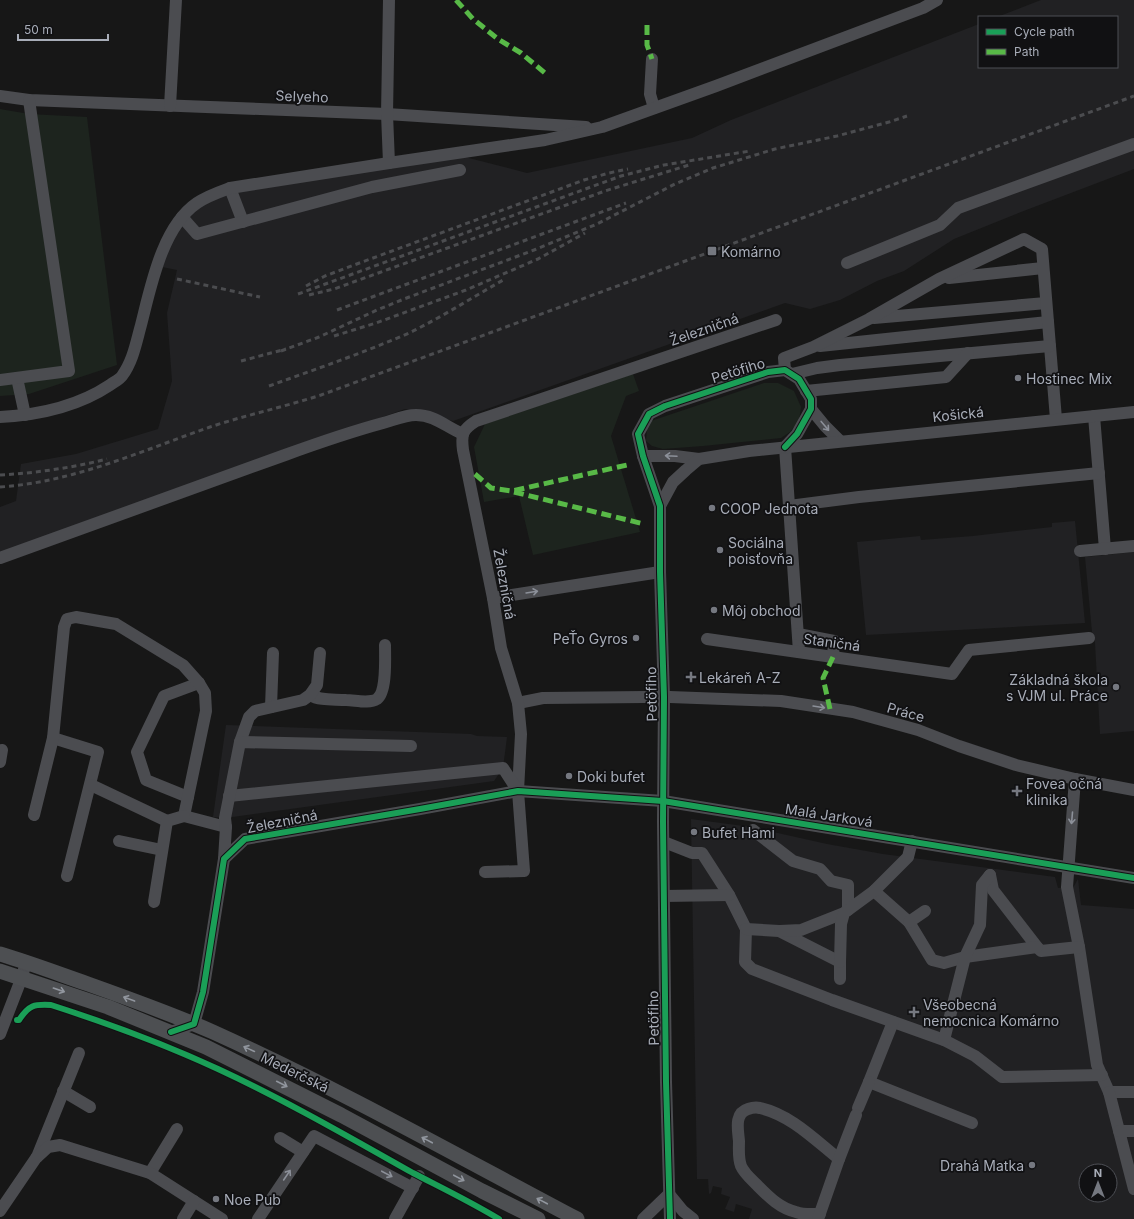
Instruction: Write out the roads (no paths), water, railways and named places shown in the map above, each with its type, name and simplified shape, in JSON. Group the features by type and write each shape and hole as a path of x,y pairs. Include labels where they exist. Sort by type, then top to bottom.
{"main road":[{"name":"Mederčská","path":"0,954 143,1004 212,1032 300,1074 390,1120 577,1219"},
{"name":"Mederčská","path":"0,971 22,977 108,1007 206,1047 538,1219"}],"street":[{"path":"170,106 176,0"},
{"path":"389,0 387,114 389,163"},
{"path":"0,417 25,415 53,410 78,402 100,392 121,377 134,354 152,282 166,240 182,217 196,203 212,194 230,188 545,140 602,127 924,8 937,0"},
{"path":"652,59 650,94 654,108"},
{"name":"Selyeho","path":"0,96 29,100 387,114 602,127"},
{"path":"0,380 69,371 29,100"},
{"path":"847,263 940,225 958,208 1134,144"},
{"path":"367,166 372,187"},
{"path":"182,217 197,234 372,187 460,170"},
{"path":"230,188 243,222"},
{"path":"643,456 675,456 699,459 785,447 797,434 811,409 811,399 799,379 788,372 784,358 813,347 869,319 940,278 1024,239 1042,249 1056,419"},
{"path":"940,278 1043,268"},
{"path":"869,319 1046,303"},
{"name":"Železničná","path":"224,859 245,839 518,791 521,734 518,703 501,648 493,598 464,450 463,434 466,427 476,421 776,320"},
{"path":"813,347 1048,322"},
{"name":"Petöfiho","path":"670,1219 666,1082 663,800 664,697 660,572 660,506 643,456 638,434 649,414 665,406 768,372 788,372 825,367 1050,346"},
{"path":"806,391 946,377 968,353"},
{"path":"17,378 25,415"},
{"path":"811,409 824,426 840,441"},
{"name":"Košická","path":"785,447 1134,412"},
{"path":"0,558 296,451 399,418 414,415 428,416 463,434"},
{"path":"1094,416 1106,549"},
{"path":"785,447 799,652"},
{"name":"Petöfiho","path":"660,506 673,482 699,459"},
{"path":"789,506 859,497 1099,473"},
{"path":"1080,551 1134,546"},
{"path":"493,598 660,572"},
{"path":"34,816 53,738 64,627 67,619 76,617 116,624 182,665 199,683 205,694 206,711 184,816"},
{"path":"798,634 834,641 833,657"},
{"name":"Staničná","path":"707,639 952,674 969,650 1089,638"},
{"path":"310,695 314,698 324,699 369,701 377,699 383,686 385,645"},
{"path":"271,707 273,653"},
{"path":"171,1032 194,1024 203,992 224,859 226,828 225,818 240,742 249,717 255,711 303,700 310,695 317,685 320,653"},
{"path":"188,797 146,780 138,752 164,696 199,683"},
{"name":"Práce","path":"518,703 543,698 664,697 781,701 853,712 918,730 959,746 1016,765 1075,779 1134,790"},
{"path":"53,738 98,752 91,785 67,876"},
{"path":"240,742 411,746"},
{"path":"229,796 503,768 518,791 524,871 485,872"},
{"path":"1075,779 1067,887 1079,947 1097,1065 1109,1092 1134,1189"},
{"path":"91,785 167,821 184,816 226,828"},
{"name":"Malá Jarková","path":"518,791 663,800 1134,878"},
{"path":"154,902 167,821"},
{"path":"753,830 793,861 820,869 831,881 848,885 846,912 841,924 840,979"},
{"path":"119,841 162,850"},
{"path":"746,929 779,931 801,930 846,912 874,891 908,857 912,841"},
{"path":"664,842 692,853 702,853 729,895 746,929 745,962 752,969 832,1000 944,1040 975,1056 1002,1077 1102,1075"},
{"path":"944,1040 965,957 980,925 982,885 990,875 993,890 1036,947 1041,951 1079,947"},
{"path":"874,891 909,922 932,960 944,963 965,957 1036,947"},
{"path":"664,896 729,895"},
{"path":"909,922 926,911"},
{"path":"779,931 840,962"},
{"path":"0,1034 22,977 26,962"},
{"path":"839,1159 795,1124 774,1113 759,1108 752,1108 743,1111 739,1116 739,1160 745,1173 772,1201 797,1213 819,1216 857,1111 893,1022"},
{"path":"0,1211 36,1158 79,1053"},
{"path":"869,1082 972,1123"},
{"path":"63,1091 90,1107"},
{"path":"1109,1092 1134,1092"},
{"path":"150,1173 177,1129"},
{"path":"1119,1131 1134,1131"},
{"path":"258,1219 314,1136 413,1188"},
{"path":"280,1138 303,1152"},
{"path":"36,1158 48,1148 60,1145 150,1173 222,1219"},
{"path":"395,1219 419,1176"},
{"path":"642,1219 669,1194 683,1211 693,1219"},
{"path":"182,1219 194,1201"}],"railway":[{"path":"0,487 27,484 81,472 210,427 321,395 1134,96"},
{"path":"281,351 319,337 404,299 534,250 597,224 675,184 713,168 775,149 837,136 907,116"},
{"path":"298,294 621,176 664,165 750,151"},
{"path":"309,295 334,289 605,191 689,165"},
{"path":"306,286 325,276 584,180 628,169"},
{"path":"337,310 626,203"},
{"path":"334,336 376,323 466,290 538,259 585,233"},
{"path":"177,279 260,297"},
{"path":"269,386 357,354 409,333 505,279"},
{"path":"241,361 286,349"},
{"path":"0,475 54,470 107,459"}],"place":[{"name":"Komárno","path":"712,251"},
{"name":"Hostinec Mix","path":"1018,378"},
{"name":"COOP Jednota","path":"712,508"},
{"name":"Sociálna poisťovňa","path":"720,550"},
{"name":"Môj obchod","path":"714,610"},
{"name":"PeŤo Gyros","path":"636,638"},
{"name":"Lekáreň A-Z","path":"691,677"},
{"name":"Základná škola s VJM ul. Práce","path":"1116,687"},
{"name":"Doki bufet","path":"569,776"},
{"name":"Fovea očná klinika","path":"1017,791"},
{"name":"Bufet Hami","path":"694,832"},
{"name":"Všeobecná nemocnica Komárno","path":"914,1012"},
{"name":"Drahá Matka","path":"1032,1165"},
{"name":"Noe Pub","path":"216,1199"}]}
